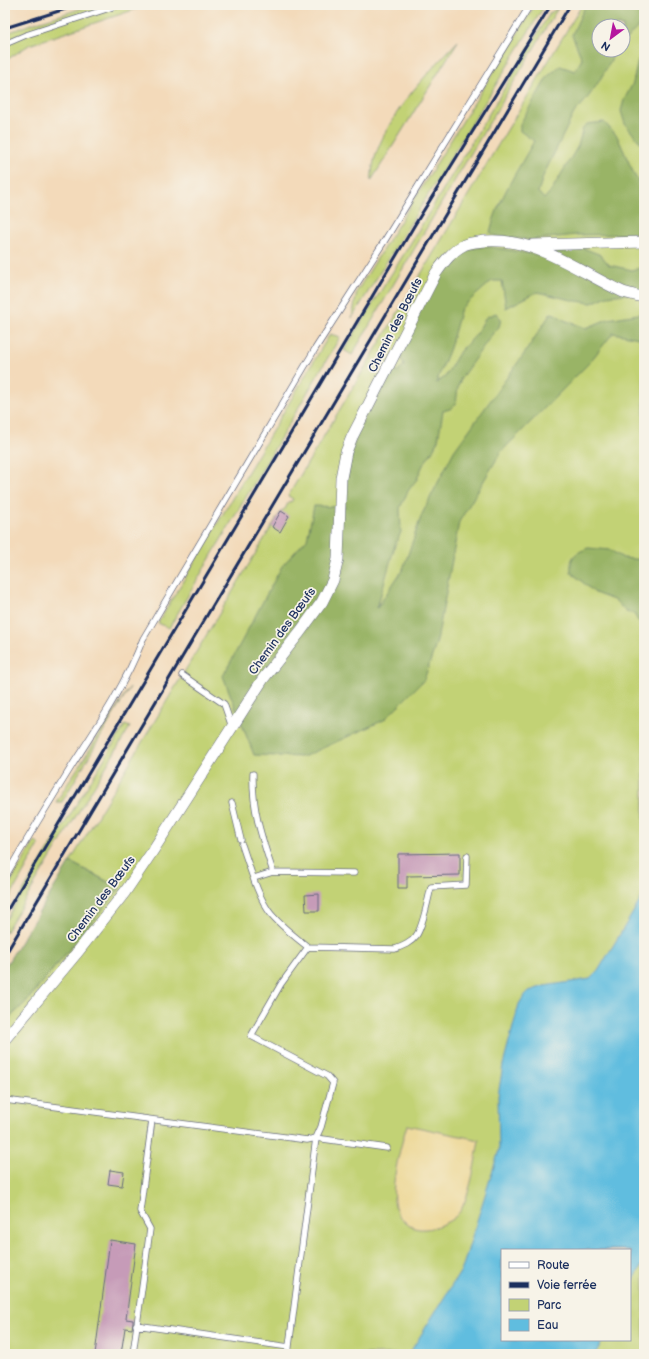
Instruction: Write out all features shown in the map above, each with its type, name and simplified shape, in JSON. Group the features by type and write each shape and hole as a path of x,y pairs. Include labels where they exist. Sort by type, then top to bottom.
{"street":[{"name":"Chemin des Bœufs","path":"5,1039 76,954 124,892 266,674 318,607 333,580 338,558 341,478 346,452 358,424 436,273 443,263 464,245 492,240 510,242 527,245 544,252 625,292 644,298"},
{"path":"527,245 644,242"}],"lane":[{"path":"5,44 26,35 119,5"},
{"path":"5,877 35,824 96,729 134,661 143,639 287,394 530,5"},
{"path":"182,675 224,704 232,728"},
{"path":"253,774 253,792 256,816 273,872"},
{"path":"232,803 241,843 254,878 270,913 284,929 308,947 395,949 405,946 417,935 424,917 431,887 466,885 467,856"},
{"path":"254,878 273,872 354,873"},
{"path":"288,1354 316,1138 321,1127 333,1083 327,1076 251,1036 282,984 308,947"},
{"path":"5,1100 307,1140 316,1138 387,1148"},
{"path":"133,1354 150,1229 140,1211 152,1120"},
{"path":"136,1325 289,1347"}],"green space":[{"path":"93,5 148,5 29,45 5,61 5,34 31,24"},
{"path":"535,5 545,5 352,318 357,291"},
{"path":"582,5 644,5 644,1354 5,1354 5,1022 26,1002 120,888 70,862 281,511 285,509 289,501 291,502 293,499 288,496"},
{"path":"587,5 644,5 644,12 641,22 631,34 631,18 591,18 591,58 612,58 592,91 574,113 544,174 538,192 544,199 551,191 578,146 583,128 587,124 604,122 617,136 635,176 644,191 644,234 576,235 530,240 495,236 490,232 493,220 509,185 534,141 520,131 520,124 548,76 560,66 575,71 582,59 572,35 583,10"},
{"path":"558,8 352,355 344,350 550,13"},
{"path":"458,41 371,181 376,154 391,122 411,93"},
{"path":"644,54 644,145 625,124 621,111 624,100 633,83 638,60"},
{"path":"484,246 539,255 583,248 601,255 609,265 632,270 644,267 644,292 607,296 592,303 537,292 506,308 502,281 492,281 461,308 450,348 436,383 445,377 460,351 475,336 486,317 496,313 501,319 499,327 493,333 461,378 458,387 456,404 450,409 443,411 438,440 423,465 417,479 408,491 400,508 401,532 395,545 377,608 403,569 422,514 454,451 524,354 551,313 564,320 586,328 608,319 644,313 644,339 613,333 589,363 501,452 459,522 437,641 424,680 384,720 303,757 254,755 223,676 282,566 307,539 314,506 345,507 345,491 352,450 360,426 391,373 399,371 404,365 400,357 418,302 460,251"},
{"path":"330,334 340,337 169,628 158,623"},
{"path":"588,548 610,550 623,558 644,560 644,625 638,621 634,614 626,612 616,601 595,593 571,572 571,562 574,556"},
{"path":"130,687 62,802 56,802"},
{"path":"125,725 130,727 5,933 5,921"},
{"path":"35,841 39,845 5,906 5,891"},
{"path":"70,862 120,888 26,1002 5,1022 5,967"}],"sand":[{"path":"407,1125 479,1140 471,1183 462,1208 453,1219 432,1228 418,1229 412,1227 399,1215 395,1206 394,1183 401,1145"}],"water":[{"path":"644,894 644,1261 631,1285 631,1249 501,1249 501,1341 602,1341 595,1354 409,1354 462,1269 499,1150 498,1096 503,1065 519,1004 529,991 544,986 590,979 598,971"}],"building":[{"path":"281,511 289,516 280,532 272,527"},
{"path":"460,853 460,875 407,876 407,888 398,888 398,854"},
{"path":"319,894 319,911 306,911 305,895"},
{"path":"110,1170 124,1172 122,1186 108,1184"},
{"path":"110,1240 136,1244 126,1319 133,1320 133,1322 132,1329 125,1328 121,1354 95,1354"}],"railway":[{"path":"5,28 78,5"},
{"path":"5,914 414,226 551,5"},
{"path":"5,955 570,5"}]}
